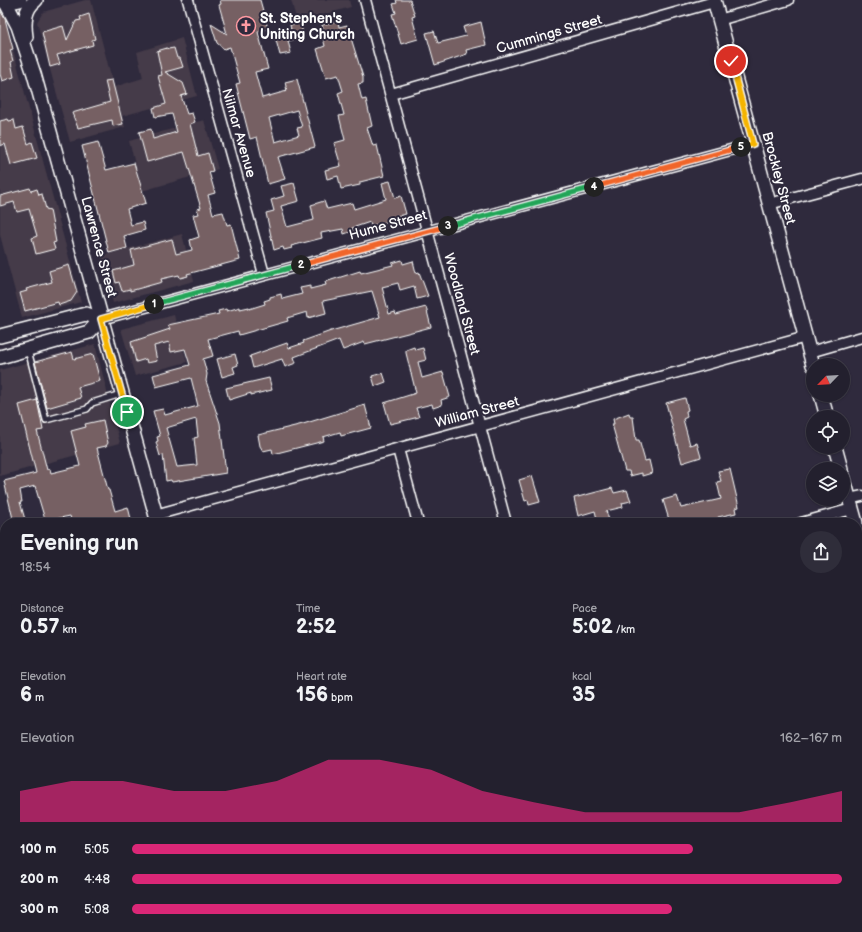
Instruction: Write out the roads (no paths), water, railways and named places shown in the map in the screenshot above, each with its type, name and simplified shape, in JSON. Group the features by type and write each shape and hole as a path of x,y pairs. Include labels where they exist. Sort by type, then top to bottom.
{"main road":[{"path":"3,2 20,0"},
{"name":"Lawrence Street","path":"27,50 26,17 29,7 36,0"},
{"name":"Brockley Street","path":"714,1 811,358"},
{"name":"Lawrence Street","path":"3,2 16,20 27,50 156,518"},
{"name":"Hume Street","path":"0,336 86,314 101,319 92,330 71,338 0,357"},
{"path":"66,318 71,338"},
{"path":"850,500 855,518"}],"street":[{"name":"Nilmar Avenue","path":"188,0 264,274"},
{"name":"Woodland Street","path":"365,0 505,518"},
{"path":"719,20 788,0"},
{"name":"Cummings Street","path":"391,94 714,1"},
{"name":"Hume Street","path":"101,319 264,274 753,144"},
{"path":"769,204 862,179"},
{"name":"William Street","path":"159,518 398,448 806,337"},
{"path":"810,352 862,337"},
{"path":"398,448 417,518"},
{"path":"814,518 851,504 862,496"}],"lane":[{"path":"28,349 46,420 87,409 92,403 122,394"}],"place":[{"name":"St. Stephen's Uniting Church","path":"246,26"}]}
